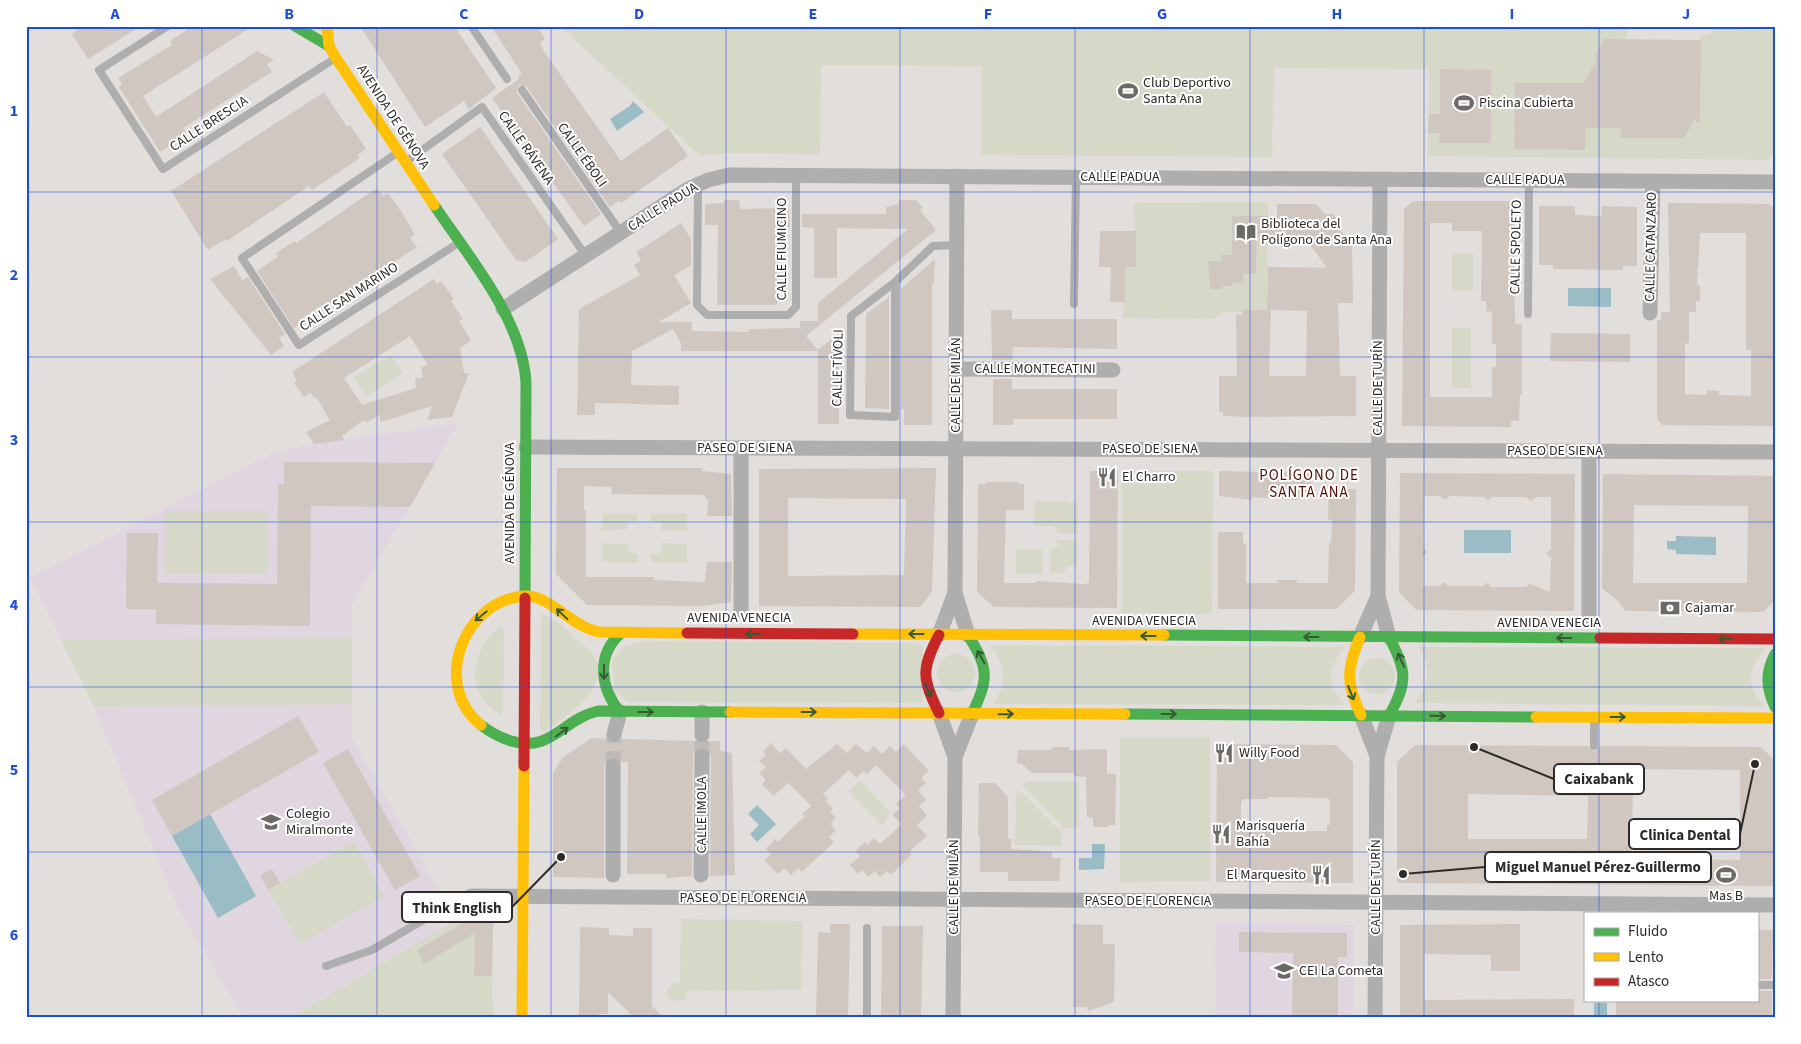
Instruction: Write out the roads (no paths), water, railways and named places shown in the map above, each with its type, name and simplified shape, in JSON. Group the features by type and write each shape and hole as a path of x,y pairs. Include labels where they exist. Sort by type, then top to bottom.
{"street":[{"path":"295,26 330,46"},
{"name":"AVENIDA DE GÉNOVA","path":"327,26 330,46 336,58 503,309 516,330 524,357 526,447 522,1018"},
{"name":"CALLE PADUA","path":"503,309 698,184 729,175 1775,182"},
{"name":"CALLE DE MILÁN","path":"957,176 955,593 968,635"},
{"name":"CALLE DE TURÍN","path":"1380,179 1378,596 1389,637"},
{"name":"CALLE CATANZARO","path":"1650,313 1653,181"},
{"name":"CALLE MONTECATINI","path":"956,369 1113,370"},
{"name":"PASEO DE SIENA","path":"526,447 1775,452"},
{"path":"741,448 741,610"},
{"path":"1589,451 1589,616"},
{"name":"CALLE DE MILÁN","path":"939,635 955,593"},
{"path":"524,596 495,606 475,620 459,644 454,674 461,702 478,723 500,738 524,745 543,743 581,716 592,712 1775,718"},
{"name":"AVENIDA VENECIA","path":"524,596 544,599 583,629 621,633 1775,639"},
{"name":"CALLE DE TURÍN","path":"1360,637 1378,596"},
{"path":"620,712 607,695 604,671 607,651 611,642 621,633"},
{"path":"939,635 924,661 924,684 939,713"},
{"path":"968,635 986,664 985,687 972,714"},
{"path":"1360,637 1348,665 1348,688 1361,715"},
{"path":"1389,637 1404,665 1404,689 1389,716"},
{"path":"1775,654 1767,667 1766,689 1775,707"},
{"path":"614,734 620,712"},
{"path":"702,712 702,735"},
{"name":"CALLE DE MILÁN","path":"939,713 955,757 953,1018"},
{"name":"CALLE DE MILÁN","path":"955,757 972,714"},
{"name":"CALLE DE TURÍN","path":"1361,715 1377,756"},
{"name":"CALLE DE TURÍN","path":"1375,1018 1377,756 1389,716"},
{"name":"CALLE IMOLA","path":"701,875 702,756"},
{"path":"613,875 614,766"},
{"name":"PASEO DE FLORENCIA","path":"471,896 1775,905"}],"lane":[{"name":"CALLE BRESCIA","path":"168,26 99,70 163,169 336,58"},
{"path":"471,26 507,79"},
{"name":"CALLE ÉBOLI","path":"522,90 621,233"},
{"name":"CALLE RÁVENA","path":"402,157 482,107 586,256"},
{"name":"CALLE SAN MARINO","path":"402,157 242,258 298,344 459,243"},
{"name":"CALLE FIUMICINO","path":"698,184 697,305 707,315 788,315 796,307 796,175"},
{"path":"1074,304 1076,177"},
{"name":"CALLE SPOLETO","path":"1528,314 1529,180"},
{"name":"CALLE TÍVOLI","path":"895,282 896,417 850,415 851,316 895,282 933,246 957,246"},
{"path":"1594,717 1594,746"},
{"path":"326,966 372,950 447,906 471,896"},
{"path":"867,928 867,1018"},
{"path":"1758,985 1775,985"}],"water":[{"path":"633,101 644,112 617,131 610,119 630,106"},
{"path":"1568,288 1611,288 1611,307 1568,306"},
{"path":"1464,530 1511,530 1511,553 1464,553"},
{"path":"1676,536 1716,537 1716,555 1676,554 1676,550 1667,549 1667,541 1676,541"},
{"path":"757,805 776,824 757,842 750,834 759,825 748,814"},
{"path":"210,814 256,896 218,918 172,836"},
{"path":"1092,844 1105,844 1104,869 1079,870 1079,858 1092,858"},
{"path":"1594,1003 1607,1003 1607,1018 1594,1018"}],"tunnel":[{"path":"613,766 614,734"},
{"path":"702,735 702,756"}],"place":[{"name":"Club Deportivo Santa Ana","path":"1128,91"},
{"name":"Piscina Cubierta","path":"1464,103"},
{"name":"Biblioteca del Polígono de Santa Ana","path":"1246,232"},
{"name":"El Charro","path":"1107,477"},
{"name":"Cajamar","path":"1670,608"},
{"name":"Caixabank","path":"1474,747"},
{"name":"Willy Food","path":"1224,753"},
{"name":"Clinica Dental","path":"1755,764"},
{"name":"Colegio Miralmonte","path":"271,822"},
{"name":"Marisquería Bahía","path":"1221,834"},
{"name":"Think English","path":"561,857"},
{"name":"Miguel Manuel Pérez-Guillermo","path":"1403,874"},
{"name":"El Marquesito","path":"1321,875"},
{"name":"Mas B","path":"1726,875"},
{"name":"CEI La Cometa","path":"1284,971"}],"district":[{"name":"POLÍGONO DE SANTA ANA","path":"1309,484"}]}
